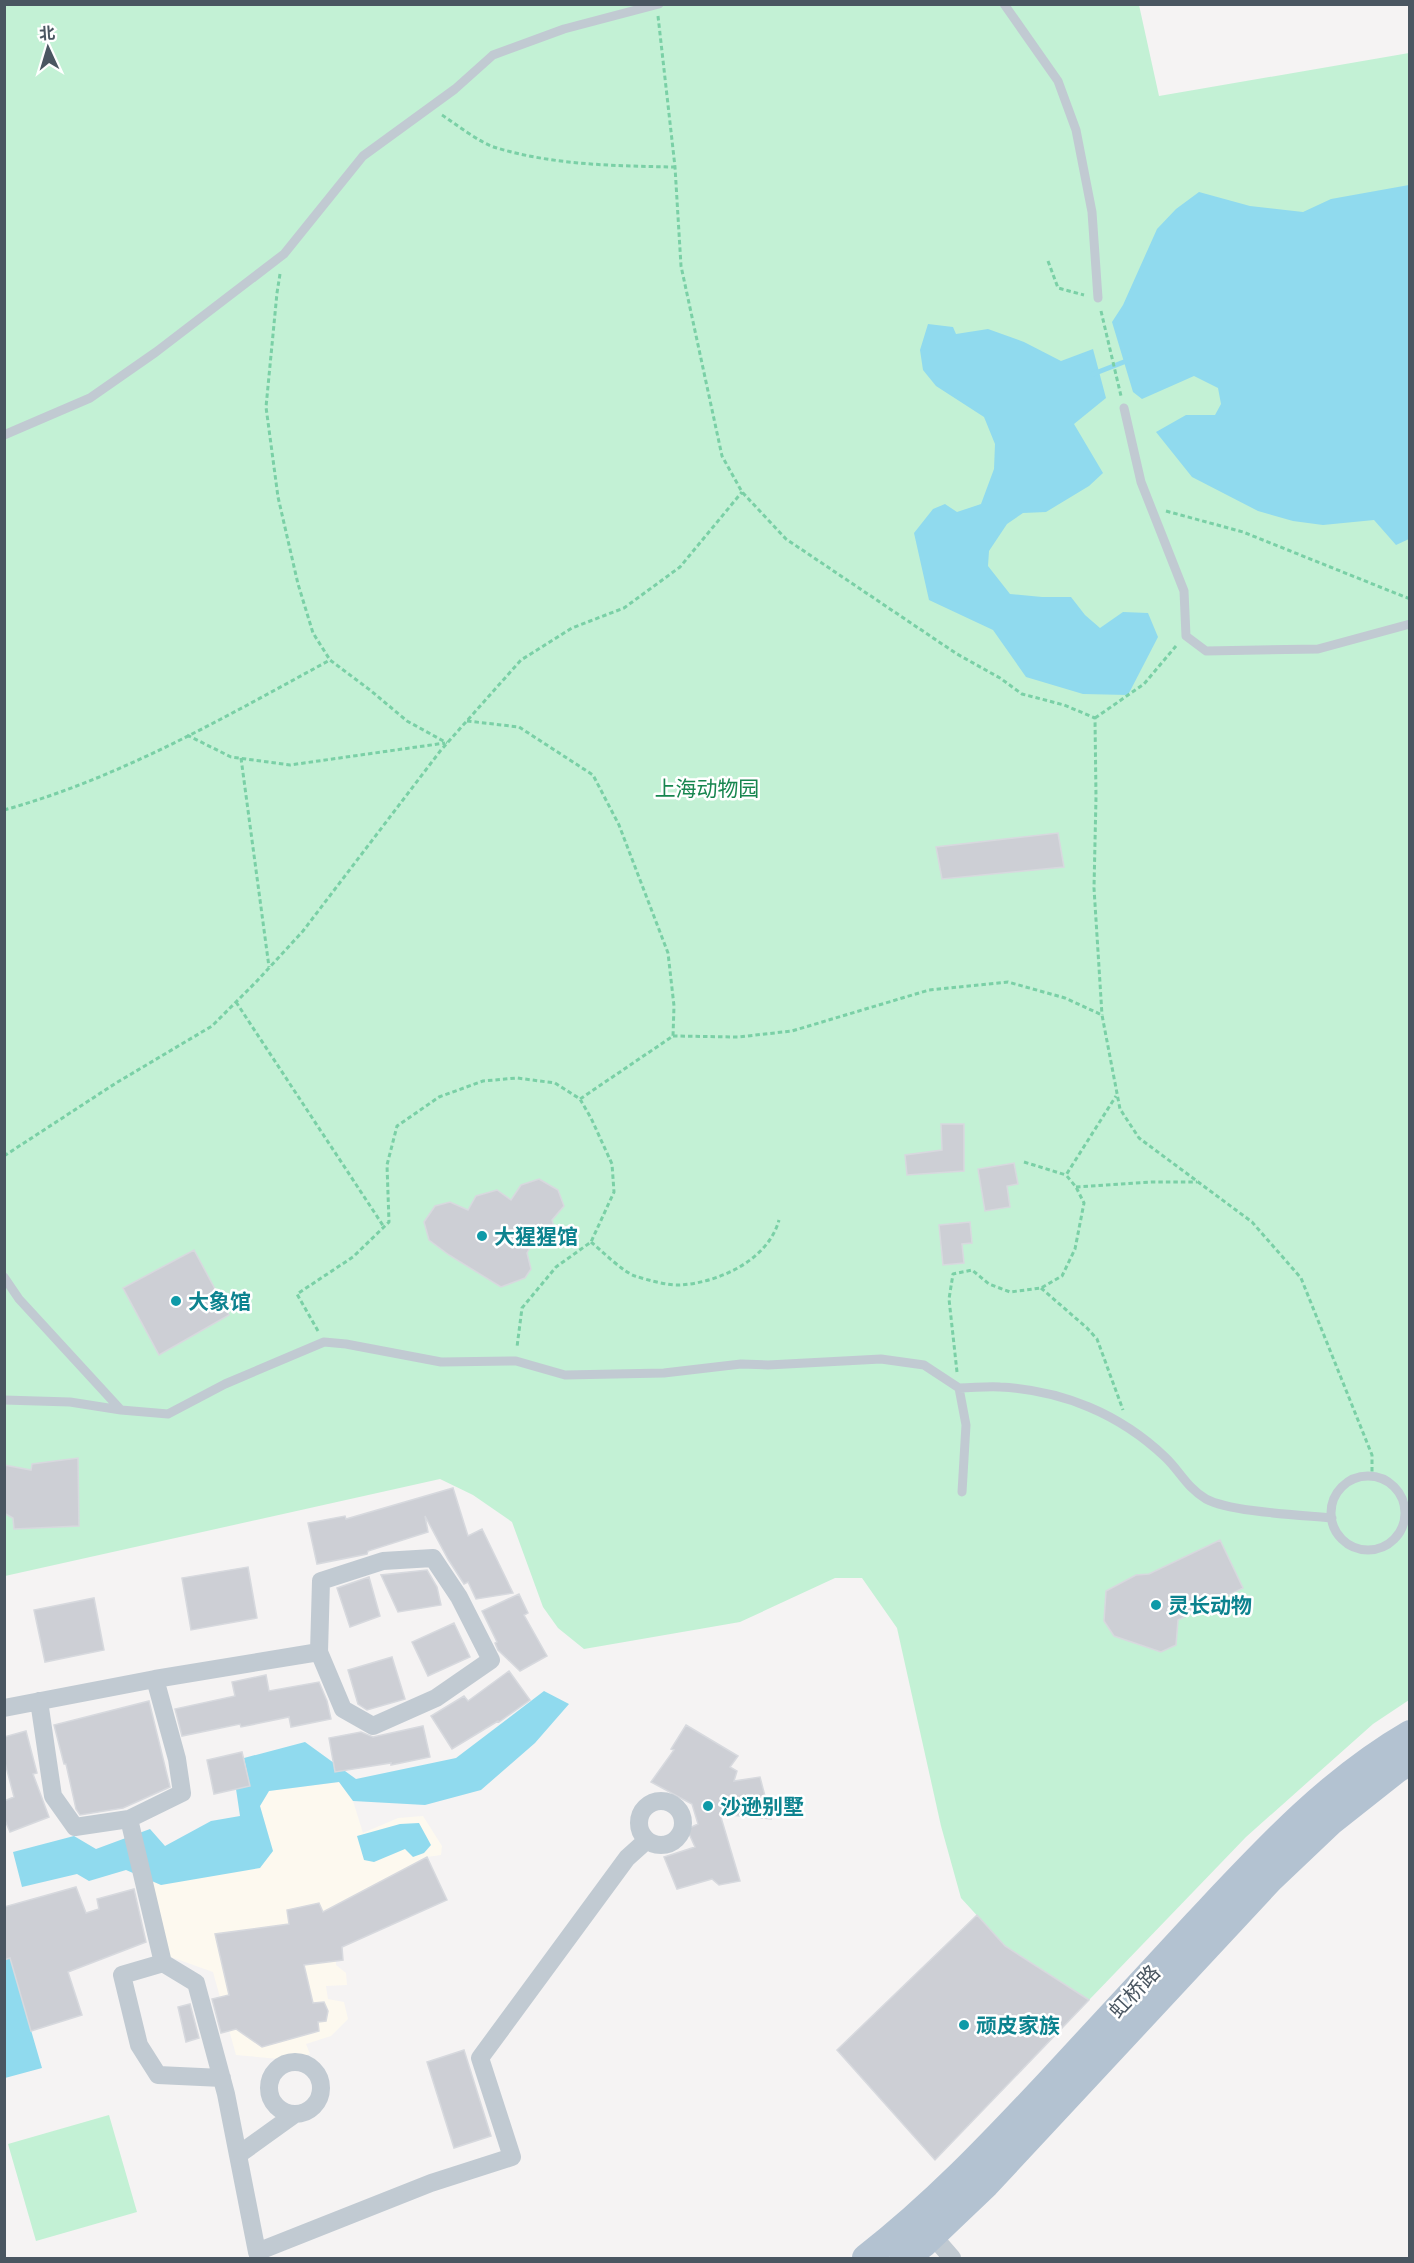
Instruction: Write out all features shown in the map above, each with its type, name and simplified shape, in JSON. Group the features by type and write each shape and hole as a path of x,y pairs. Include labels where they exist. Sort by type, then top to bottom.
{"main road":[{"name":"虹桥路","path":"866,2259 908,2226 969,2169 1243,1874 1312,1805 1381,1751 1410,1734"},
{"name":"虹桥路","path":"904,2259 986,2184 1271,1878 1330,1822 1397,1768 1410,1761"}],"street":[{"path":"433,1558 459,1597 491,1660 436,1698 373,1726 343,1709 319,1652 321,1581 383,1561 433,1558"},
{"path":"4,1708 155,1679 319,1652"},
{"path":"39,1701 53,1796 75,1827 129,1819 182,1793 177,1759 155,1679"},
{"path":"129,1819 162,1963 196,1983 222,2078 258,2255 431,2183 512,2157 480,2058 627,1858 647,1840"},
{"path":"162,1963 123,1975 139,2045 158,2075 222,2078"},
{"path":"238,2155 295,2114"},
{"path":"932,2235 952,2259"}],"lane":[{"path":"1004,4 1058,81 1077,130 1092,212 1098,298"},
{"path":"4,435 90,398 156,352 284,254 363,156 455,89 493,55 564,29 658,5"},
{"path":"1124,408 1141,482 1184,591 1186,636 1206,651 1318,649 1410,624"},
{"path":"4,1277 19,1299 121,1410"},
{"path":"4,1400 70,1402 168,1414 225,1384 324,1342 441,1362 516,1361 566,1376 664,1373 741,1364 768,1365 881,1359 924,1365 959,1388 1000,1387 1052,1394 1086,1404 1127,1426 1165,1457 1185,1481 1206,1499 1231,1507 1332,1518"},
{"path":"959,1388 966,1425 962,1492"},
{"path":"1363,1476 1372,1476 1390,1483 1407,1504 1398,1535 1383,1546 1374,1549 1364,1549 1346,1542 1339,1536 1332,1518 1334,1499 1345,1484 1363,1476"}],"path":[{"path":"658,5 675,167 681,266 722,456 742,492 786,539 957,654 1000,678 1022,694 1064,705 1095,718"},
{"path":"429,107 494,148 555,160 621,166 675,167"},
{"path":"284,254 277,293 267,407 278,497 298,584 313,633 330,660 407,721 447,743"},
{"path":"1048,261 1058,288 1098,298 1120,392"},
{"path":"4,1156 116,1083 212,1026 303,931 447,743 521,660 572,628 624,608 680,567 742,492"},
{"path":"1151,507 1243,532 1410,599"},
{"path":"1095,718 1144,684 1186,636"},
{"path":"4,810 95,780 330,660"},
{"path":"1095,718 1094,888 1102,1015 1120,1109 1139,1138 1252,1222 1301,1278 1372,1455 1372,1476"},
{"path":"467,721 519,727 593,775 619,825 668,953 674,1006 673,1036"},
{"path":"187,735 231,757 290,765 447,743"},
{"path":"241,758 270,968"},
{"path":"580,1099 673,1036 738,1038 792,1031 929,990 1008,982 1065,998 1102,1015"},
{"path":"236,1002 384,1227"},
{"path":"324,1342 297,1294 353,1257 389,1222 387,1165 397,1126 439,1097 483,1081 517,1078 555,1083 580,1099 612,1164 614,1192 591,1242 556,1267 522,1308 516,1361"},
{"path":"1066,1175 1117,1094"},
{"path":"959,1388 949,1299 953,1274 972,1270 989,1284 1010,1292 1041,1288 1062,1276 1075,1249 1084,1203 1076,1187 1066,1175 1024,1162"},
{"path":"1076,1187 1152,1182 1198,1182"},
{"path":"591,1242 632,1276 679,1285 722,1276 751,1260 775,1235 779,1220"},
{"path":"1041,1288 1097,1339 1121,1401 1127,1426"}],"shaded area":[{"path":"339,1782 353,1801 363,1833 398,1818 423,1816 442,1846 441,1855 427,1857 447,1900 342,1947 343,1960 336,1961 336,1965 346,1973 347,1985 326,1986 328,1999 344,2002 348,2019 331,2036 306,2044 310,2054 291,2060 236,2055 213,1972 168,1956 152,1881 161,1885 273,1851 260,1806 269,1791"}],"green space":[{"name":"上海动物园","path":"4,5 1139,5 1159,96 1409,53 1409,1700 1373,1724 1246,1837 1089,2000 1005,1946 961,1898 941,1826 897,1628 862,1578 835,1578 740,1622 584,1649 558,1628 543,1607 512,1522 473,1495 440,1479 5,1576"},
{"path":"109,2115 137,2212 36,2241 8,2144"}],"water":[{"path":"1409,185 1409,539 1396,545 1374,520 1323,525 1293,521 1258,511 1192,477 1156,432 1186,415 1215,415 1221,404 1218,388 1194,376 1142,399 1133,392 1112,322 1123,305 1157,229 1176,209 1199,192 1250,206 1303,212 1331,199"},
{"path":"928,324 953,327 956,334 988,329 1024,342 1061,361 1093,349 1106,398 1074,424 1103,473 1089,486 1046,512 1023,513 1007,524 989,551 988,566 1010,594 1071,597 1085,615 1100,628 1123,612 1148,613 1158,637 1128,695 1083,694 1026,677 993,630 929,600 914,533 933,509 945,504 957,512 981,504 994,469 995,444 984,417 936,386 923,370 920,350"},
{"path":"544,1691 569,1704 535,1743 481,1790 425,1805 353,1801 339,1782 269,1791 260,1806 273,1851 260,1868 161,1885 126,1870 89,1881 77,1874 22,1887 13,1852 74,1836 96,1849 150,1829 165,1846 211,1821 240,1816 236,1789 250,1786 244,1758 305,1742 356,1779 456,1758"},
{"path":"419,1823 431,1845 424,1853 413,1857 405,1849 374,1862 364,1860 357,1836 400,1824"},
{"path":"10,1958 42,2068 5,2078 4,1960"}],"building":[{"path":"1058,833 1064,867 942,879 936,847"},
{"path":"941,1124 964,1124 964,1171 907,1175 905,1155 942,1150"},
{"path":"1014,1163 1018,1184 1007,1186 1010,1207 985,1211 978,1169"},
{"name":"大猩猩馆","path":"539,1179 558,1190 564,1206 552,1220 554,1227 539,1231 527,1253 531,1269 525,1278 501,1287 429,1240 424,1222 435,1206 450,1202 468,1210 476,1196 497,1190 511,1200 521,1185"},
{"path":"970,1222 972,1243 962,1244 964,1263 943,1265 939,1225"},
{"name":"大象馆","path":"194,1250 229,1315 159,1355 123,1288"},
{"path":"78,1458 79,1526 14,1529 13,1518 4,1513 4,1465 31,1470 32,1464"},
{"path":"453,1488 468,1536 482,1529 513,1593 476,1599 468,1582 464,1584 448,1559 425,1516 428,1532 368,1551 367,1554 317,1564 308,1523 345,1516 346,1519"},
{"name":"灵长动物","path":"1220,1540 1243,1588 1178,1620 1176,1645 1161,1652 1114,1636 1104,1621 1106,1591 1136,1575 1149,1574"},
{"path":"248,1567 257,1618 191,1630 182,1578"},
{"path":"427,1570 437,1587 441,1605 398,1612 381,1575"},
{"path":"369,1577 380,1616 350,1627 337,1588"},
{"path":"519,1594 528,1613 524,1615 547,1656 520,1671 498,1650 495,1643 497,1642 482,1611"},
{"path":"94,1598 104,1650 45,1662 34,1610"},
{"path":"454,1623 470,1657 428,1676 412,1642"},
{"path":"392,1657 405,1699 367,1710 358,1704 348,1670"},
{"path":"509,1671 530,1700 499,1722 452,1749 431,1716 464,1696 468,1701"},
{"path":"266,1675 269,1691 319,1682 331,1719 291,1727 289,1717 182,1736 175,1709 235,1696 232,1682"},
{"path":"149,1701 170,1787 123,1808 80,1815 76,1809 54,1725"},
{"name":"沙逊别墅","path":"686,1725 738,1756 730,1767 737,1771 734,1781 760,1777 771,1819 720,1814 740,1881 719,1885 712,1879 677,1889 664,1857 695,1847 687,1829 698,1824 692,1804 651,1782 674,1750 671,1749"},
{"path":"423,1726 430,1757 391,1765 391,1763 335,1772 329,1738 361,1732 373,1737"},
{"path":"26,1731 37,1773 33,1774 49,1817 10,1832 4,1818 4,1801 14,1797 4,1759 4,1737"},
{"path":"242,1752 250,1786 214,1794 207,1760"},
{"path":"427,1857 447,1900 342,1947 343,1960 304,1965 313,2003 324,2002 328,2011 326,2021 318,2022 319,2031 262,2047 236,2029 221,2033 212,1999 229,1995 215,1934 289,1924 287,1910 319,1903 323,1912"},
{"path":"76,1887 86,1913 99,1909 97,1899 134,1889 146,1942 68,1972 82,2015 31,2031 10,1958 4,1960 4,1907"},
{"name":"顽皮家族","path":"977,1915 1005,1946 1089,2000 935,2160 837,2050"},
{"path":"190,2004 199,2038 186,2042 178,2007"},
{"path":"464,2050 491,2136 454,2148 427,2062"}],"waterway":[{"path":"1093,374 1129,360"}],"place":[{"name":"大猩猩馆","path":"482,1236"},
{"name":"大象馆","path":"176,1301"},
{"name":"灵长动物","path":"1156,1605"},
{"name":"沙逊别墅","path":"708,1806"},
{"name":"顽皮家族","path":"964,2025"}]}
